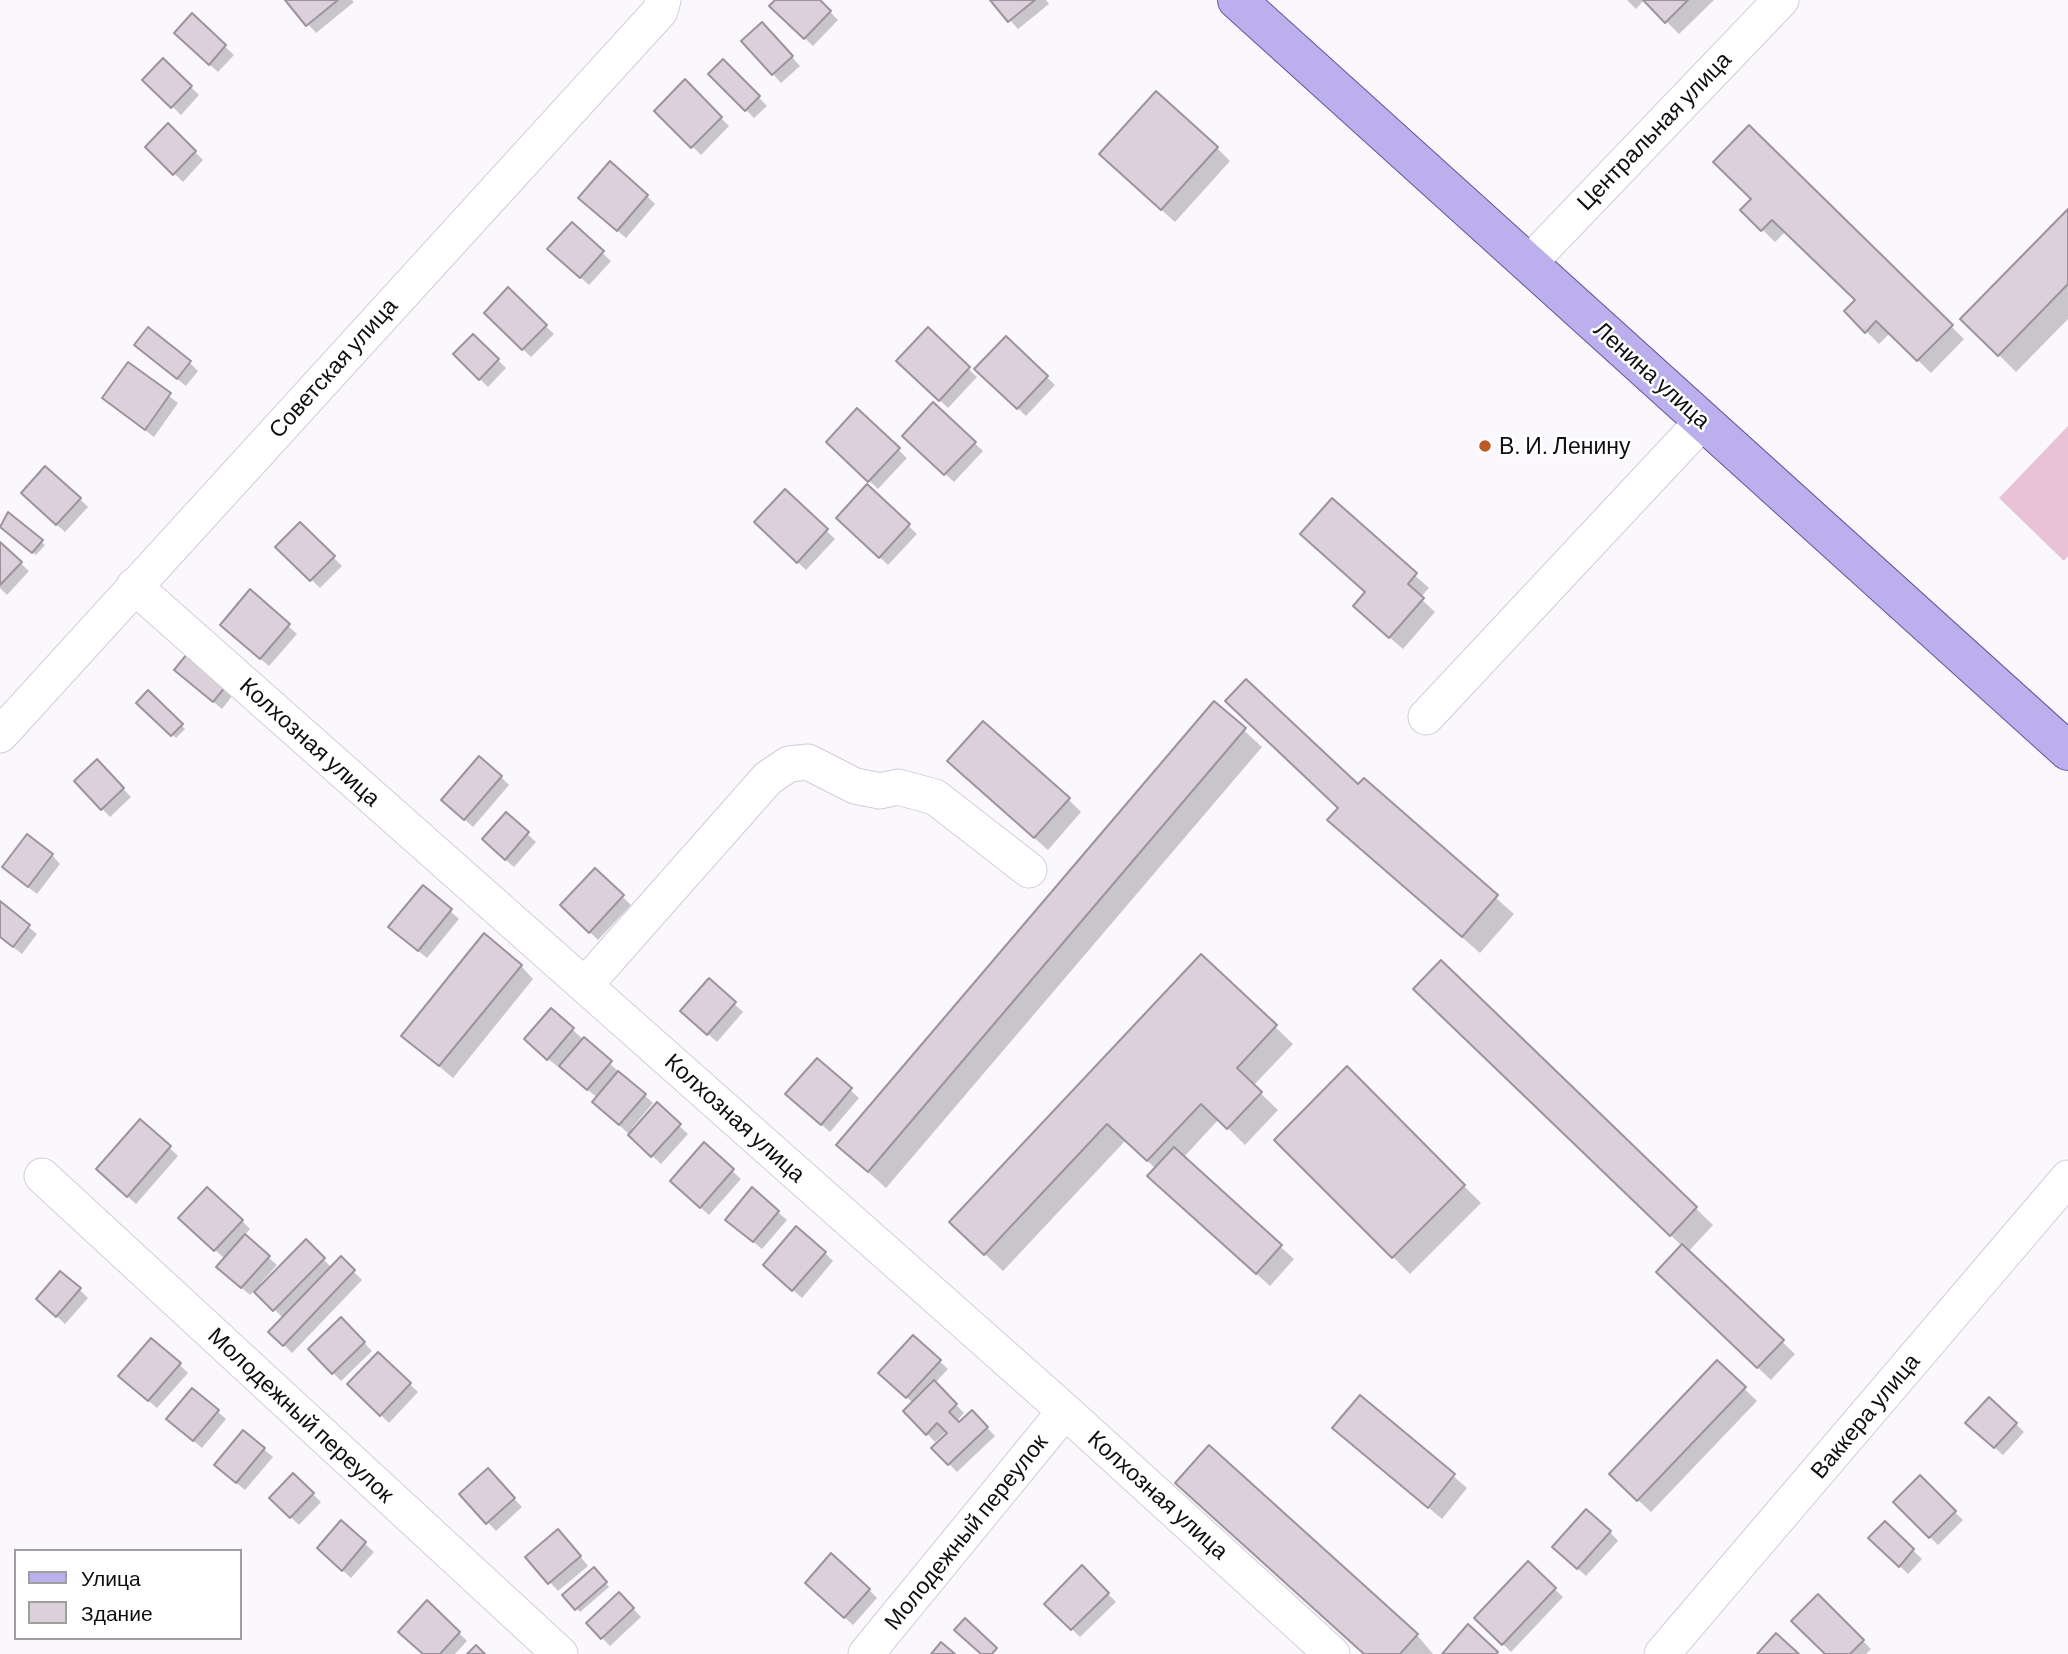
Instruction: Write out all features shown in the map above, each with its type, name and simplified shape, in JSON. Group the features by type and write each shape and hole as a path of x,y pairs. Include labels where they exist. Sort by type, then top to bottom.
{"main road":[{"name":"Ленина улица","path":"1237,0 2068,751"}],"street":[{"name":"Советская улица","path":"0,735 660,11 663,0"},
{"name":"Центральная улица","path":"1529,263 1692,89 1781,0"},
{"path":"1426,717 1703,421"},
{"name":"Колхозная улица","path":"134,586 1065,1410 1332,1654"},
{"path":"585,985 768,778 789,764 808,762 855,786 880,791 898,787 935,797 1029,870"},
{"name":"Молодежный переулок","path":"42,1176 560,1654"},
{"name":"Ваккера улица","path":"1662,1654 2068,1178"},
{"name":"Молодежный переулок","path":"866,1654 1065,1410"}],"shaded area":[{"path":"2068,426 2068,556 2064,561 1999,498"}],"building":[{"path":"285,0 338,0 306,26"},
{"path":"775,0 820,0 831,11 804,39 769,6"},
{"path":"990,0 1035,0 1008,22"},
{"path":"1643,0 1688,0 1665,23"},
{"path":"192,13 226,45 209,65 174,33"},
{"path":"762,22 793,56 772,75 741,41"},
{"path":"163,58 192,86 171,108 142,80"},
{"path":"723,59 760,96 745,111 708,74"},
{"path":"685,79 722,117 691,148 654,111"},
{"path":"1156,91 1218,147 1161,210 1099,154"},
{"path":"168,123 196,151 173,175 145,147"},
{"path":"1749,125 1953,325 1917,361 1876,321 1865,333 1844,311 1855,300 1772,220 1761,231 1740,210 1751,199 1713,162"},
{"path":"610,161 648,195 617,231 578,198"},
{"path":"2068,209 2068,284 1998,356 1960,319"},
{"path":"572,222 604,251 580,278 547,249"},
{"path":"508,287 547,325 522,350 484,313"},
{"path":"148,327 191,361 177,379 134,345"},
{"path":"928,327 970,367 939,401 896,361"},
{"path":"473,334 499,359 479,380 453,354"},
{"path":"1006,336 1048,376 1017,409 974,369"},
{"path":"128,362 171,393 145,430 102,398"},
{"path":"933,402 976,442 944,475 902,436"},
{"path":"857,408 900,448 868,482 826,442"},
{"path":"45,466 81,498 56,525 21,493"},
{"path":"867,484 910,524 879,558 836,518"},
{"path":"785,489 828,529 797,563 754,522"},
{"path":"1332,498 1417,573 1408,584 1424,598 1389,638 1353,606 1365,592 1300,534"},
{"path":"8,512 43,540 32,553 0,527"},
{"path":"300,522 335,556 310,581 275,547"},
{"path":"0,542 22,562 0,585"},
{"path":"250,589 290,624 260,659 220,625"},
{"path":"187,654 226,686 213,702 174,670"},
{"path":"1246,679 1358,784 1364,778 1498,895 1462,937 1327,820 1338,808 1225,701"},
{"path":"148,690 183,724 171,736 136,703"},
{"path":"1214,701 1246,728 868,1172 836,1145"},
{"path":"983,721 1070,798 1034,838 947,761"},
{"path":"479,756 502,776 464,820 441,800"},
{"path":"97,759 124,788 101,810 74,781"},
{"path":"506,812 529,832 505,860 482,839"},
{"path":"27,834 53,854 28,887 2,867"},
{"path":"595,868 624,895 589,933 560,905"},
{"path":"423,885 452,909 418,951 388,927"},
{"path":"0,901 30,925 13,947 0,937"},
{"path":"484,933 522,965 439,1066 401,1036"},
{"path":"1201,954 1277,1025 1237,1068 1262,1092 1227,1129 1201,1104 1147,1161 1107,1124 984,1255 949,1222"},
{"path":"1441,960 1697,1207 1670,1236 1413,989"},
{"path":"709,978 736,1002 707,1035 680,1011"},
{"path":"551,1008 574,1028 547,1060 524,1039"},
{"path":"584,1037 612,1061 587,1090 559,1066"},
{"path":"817,1058 852,1088 821,1125 785,1094"},
{"path":"1347,1066 1465,1185 1392,1258 1274,1140"},
{"path":"618,1071 646,1094 619,1125 592,1102"},
{"path":"657,1102 681,1124 651,1157 628,1135"},
{"path":"140,1119 171,1146 127,1197 96,1169"},
{"path":"704,1142 734,1169 700,1208 670,1181"},
{"path":"1174,1147 1282,1245 1256,1274 1147,1176"},
{"path":"207,1187 243,1220 214,1251 178,1218"},
{"path":"752,1187 779,1211 753,1242 725,1220"},
{"path":"796,1226 826,1252 792,1291 763,1265"},
{"path":"245,1234 270,1256 241,1288 216,1267"},
{"path":"306,1239 325,1258 273,1311 254,1292"},
{"path":"1682,1244 1784,1340 1757,1368 1656,1272"},
{"path":"341,1256 355,1270 283,1346 268,1332"},
{"path":"60,1271 81,1288 56,1317 36,1299"},
{"path":"341,1317 365,1342 332,1374 308,1349"},
{"path":"913,1335 941,1360 906,1398 878,1373"},
{"path":"151,1338 181,1363 148,1401 118,1376"},
{"path":"378,1352 411,1383 380,1416 347,1384"},
{"path":"1717,1360 1746,1387 1637,1501 1609,1474"},
{"path":"934,1380 957,1404 949,1412 959,1422 972,1410 988,1427 948,1465 931,1448 947,1433 937,1423 926,1435 903,1411"},
{"path":"192,1388 219,1410 193,1441 166,1419"},
{"path":"1360,1395 1455,1474 1428,1508 1332,1428"},
{"path":"1989,1397 2017,1423 1994,1448 1965,1423"},
{"path":"243,1430 265,1448 236,1483 214,1465"},
{"path":"1209,1445 1418,1634 1400,1654 1364,1654 1175,1483"},
{"path":"488,1468 515,1498 486,1524 459,1494"},
{"path":"293,1473 314,1493 290,1518 269,1498"},
{"path":"1920,1475 1956,1511 1929,1538 1893,1502"},
{"path":"1586,1509 1611,1531 1577,1569 1552,1547"},
{"path":"341,1520 366,1542 342,1571 317,1548"},
{"path":"1885,1521 1914,1549 1899,1567 1868,1538"},
{"path":"558,1529 581,1556 548,1584 525,1557"},
{"path":"831,1553 870,1589 844,1618 805,1583"},
{"path":"1528,1561 1556,1588 1502,1645 1474,1618"},
{"path":"1082,1565 1109,1593 1071,1630 1044,1604"},
{"path":"594,1567 607,1582 575,1610 562,1595"},
{"path":"619,1592 634,1608 601,1639 586,1623"},
{"path":"1818,1594 1864,1640 1850,1654 1825,1654 1791,1621"},
{"path":"427,1600 460,1632 440,1654 423,1654 398,1632"},
{"path":"965,1618 997,1648 992,1654 981,1654 954,1630"},
{"path":"1468,1624 1498,1652 1496,1654 1442,1654"},
{"path":"1776,1633 1799,1654 1757,1654"},
{"path":"941,1642 955,1654 931,1654"},
{"path":"476,1645 485,1654 467,1654"}],"place":[{"name":"В. И. Ленину","path":"1485,446"}]}
